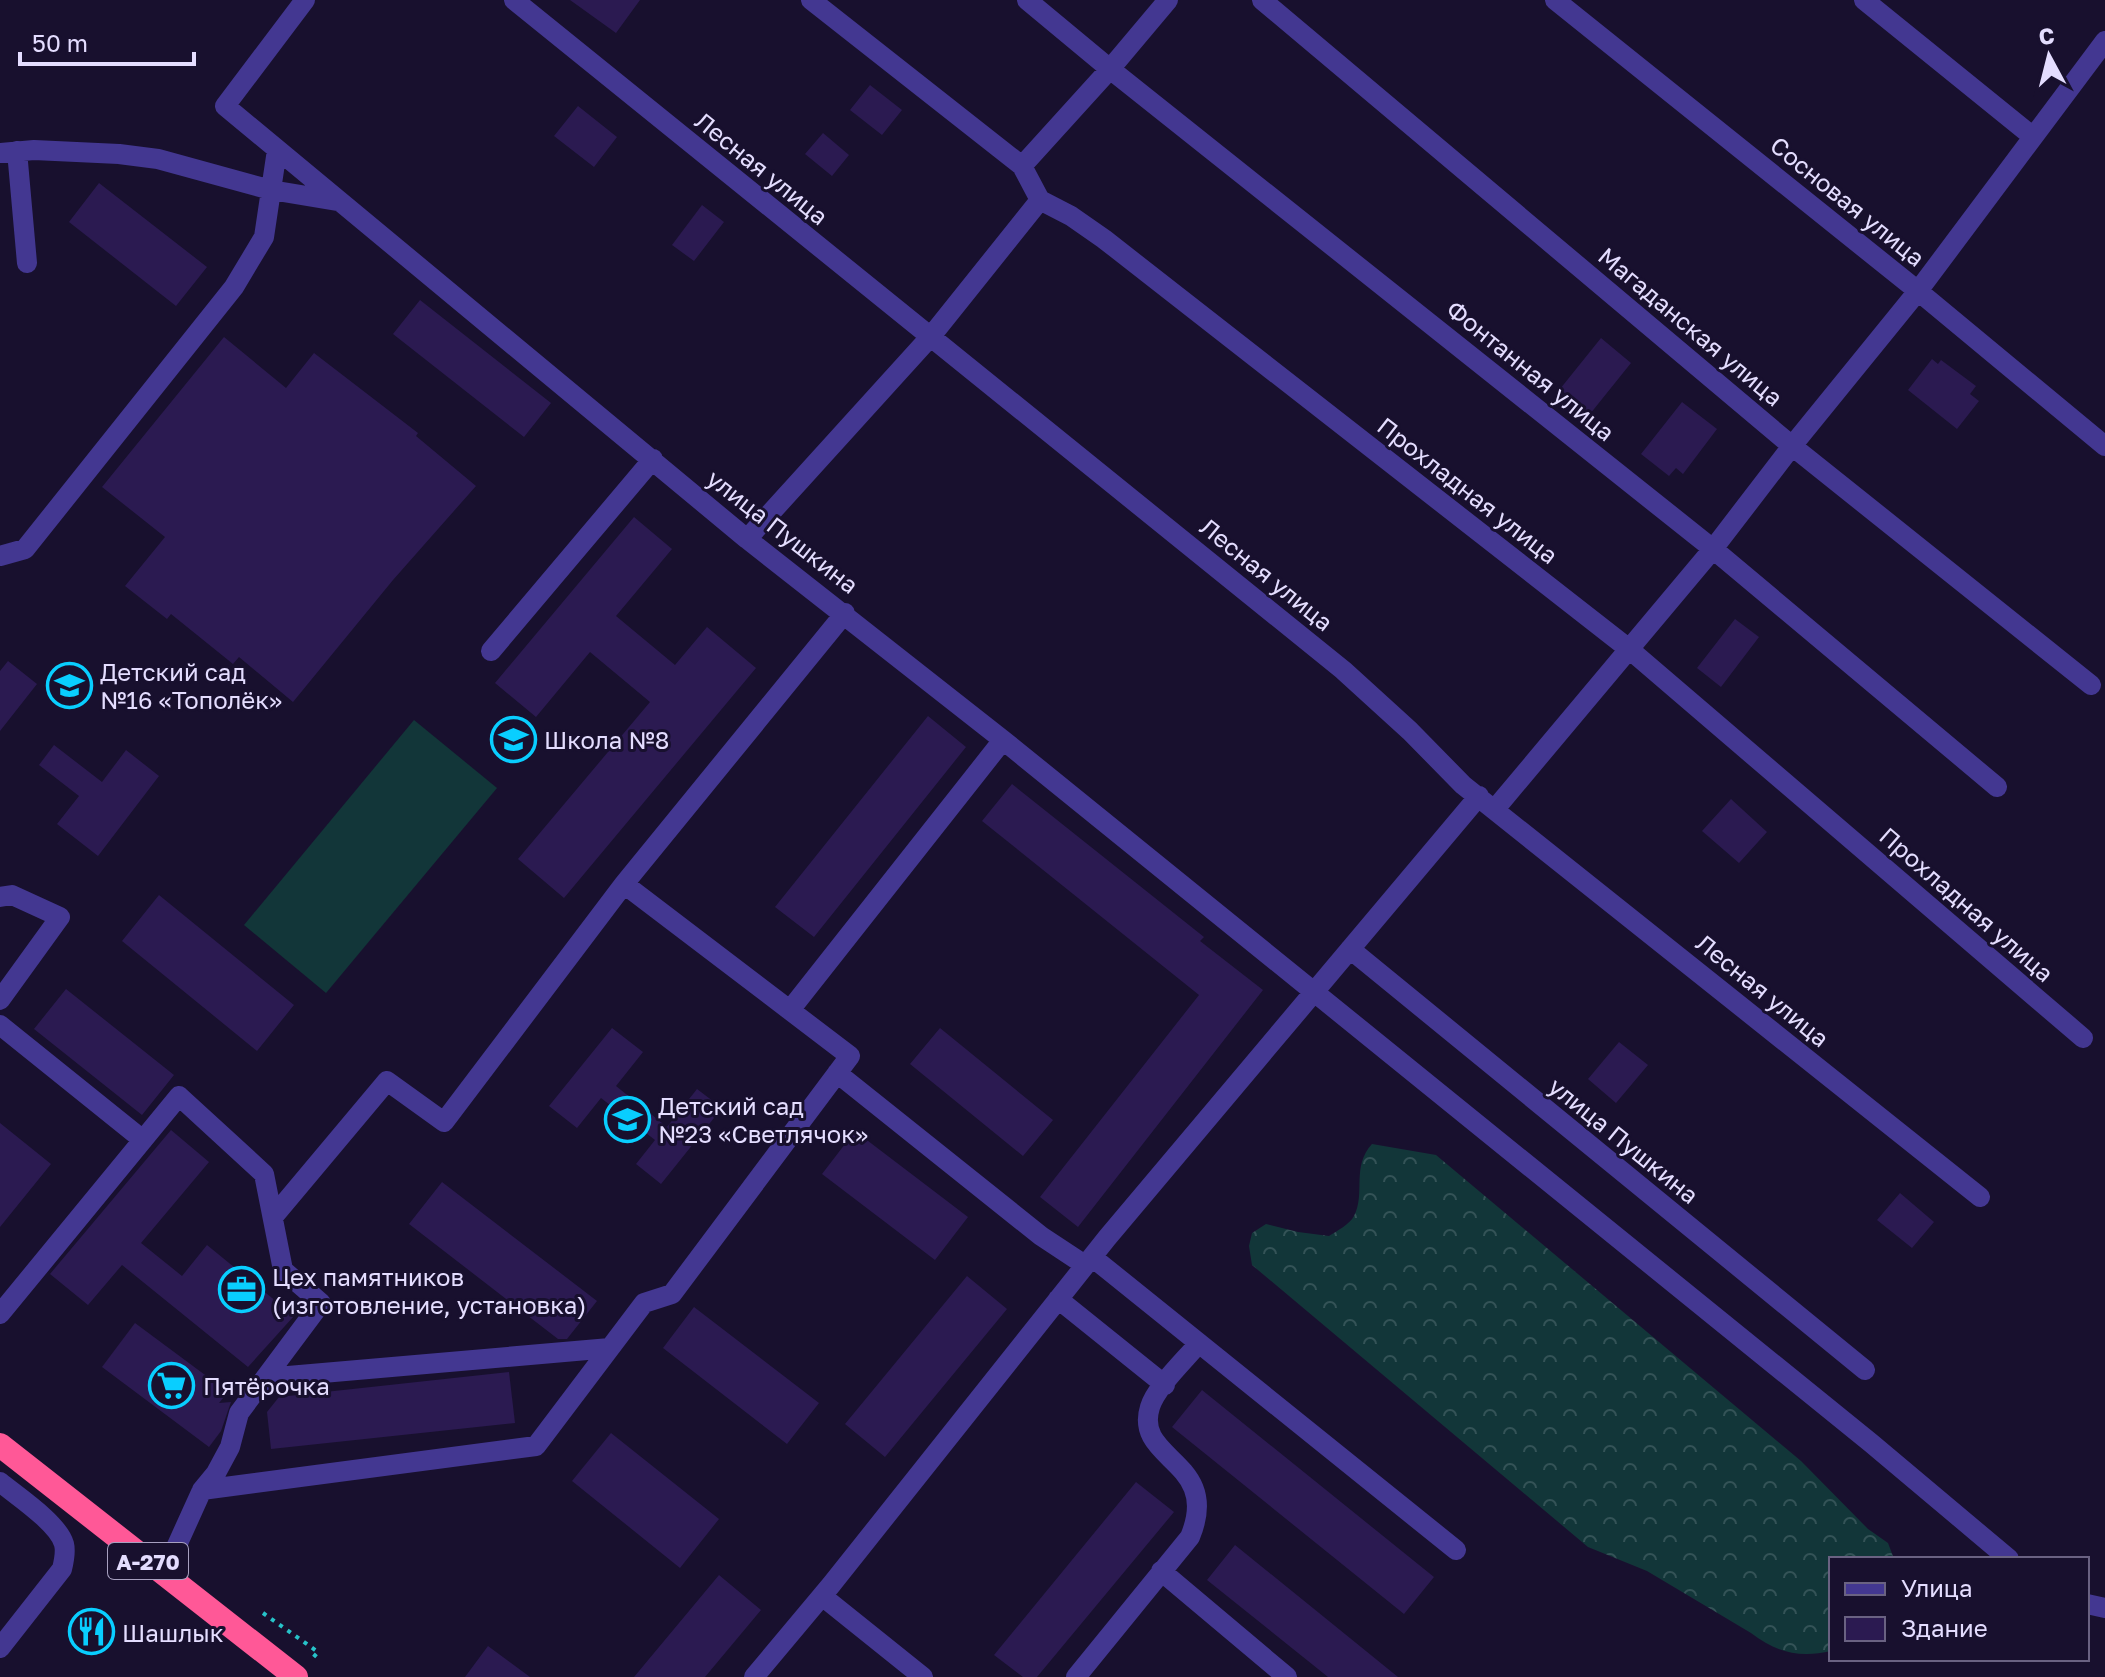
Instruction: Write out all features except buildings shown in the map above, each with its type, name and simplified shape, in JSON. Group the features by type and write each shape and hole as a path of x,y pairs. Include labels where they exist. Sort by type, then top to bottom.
{"highway":[{"name":"А-270","path":"0,1445 296,1677"}],"street":[{"name":"улица Пушкина","path":"305,0 225,106 747,539 1003,740 1871,1443 2007,1557"},
{"name":"Лесная улица","path":"514,0 1343,670 1487,803 1980,1197"},
{"path":"747,539 932,335 1040,200 1022,166 811,0"},
{"name":"Фонтанная улица","path":"1027,0 1713,549 1997,787"},
{"path":"1022,166 1168,0"},
{"name":"Магаданская улица","path":"1262,0 1792,446 2091,685"},
{"name":"Сосновая улица","path":"1555,0 1918,291 2105,446"},
{"path":"1864,0 2032,136"},
{"path":"754,1677 1089,1261 1350,949 1629,649 1713,549 1918,291 2105,41"},
{"path":"0,556 25,549 234,287 264,237 277,150"},
{"path":"27,263 8,152 119,154 158,159 271,190 341,202"},
{"name":"Прохладная улица","path":"1040,200 1071,216 1104,239 1629,649 2083,1038"},
{"path":"491,651 653,459"},
{"path":"273,1217 387,1081 444,1122 624,884 845,613"},
{"path":"790,1010 1003,740"},
{"path":"202,1490 536,1446 644,1303 672,1294 850,1056 624,884"},
{"path":"0,897 12,895 60,917 0,1000"},
{"name":"улица Пушкина","path":"1350,949 1865,1370"},
{"path":"0,1025 143,1140"},
{"path":"837,1073 1041,1236 1089,1261 1199,1343 1456,1550"},
{"path":"0,1314 179,1096 264,1174 283,1270 321,1303 239,1413 230,1447 216,1473 202,1490 164,1574"},
{"path":"1058,1299 1165,1385"},
{"path":"1085,1674 1190,1537 1196,1514 1192,1481 1183,1468 1163,1452 1150,1431 1150,1405 1199,1343"},
{"path":"265,1378 610,1348"},
{"path":"0,1482 48,1521 64,1541 65,1555 62,1569 0,1648"},
{"path":"1161,1571 1287,1677"},
{"path":"822,1596 923,1677"}],"path":[{"path":"263,1613 318,1652"}],"green space":[{"path":"414,720 497,788 326,993 244,925"},
{"path":"1372,1144 1436,1155 1801,1461 1868,1529 1888,1543 1893,1557 1829,1557 1829,1651 1799,1654 1780,1649 1647,1571 1588,1547 1252,1265 1249,1246 1252,1233 1266,1224 1329,1236 1350,1222 1357,1207 1360,1171"}],"place":[{"name":"Детский сад №16 «Тополёк»","path":"69,685"},
{"name":"Школа №8","path":"513,739"},
{"name":"Детский сад №23 «Светлячок»","path":"627,1119"},
{"name":"Цех памятников (изготовление, установка)","path":"241,1290"},
{"name":"Пятёрочка","path":"172,1385"},
{"name":"Шашлык","path":"91,1632"}]}
